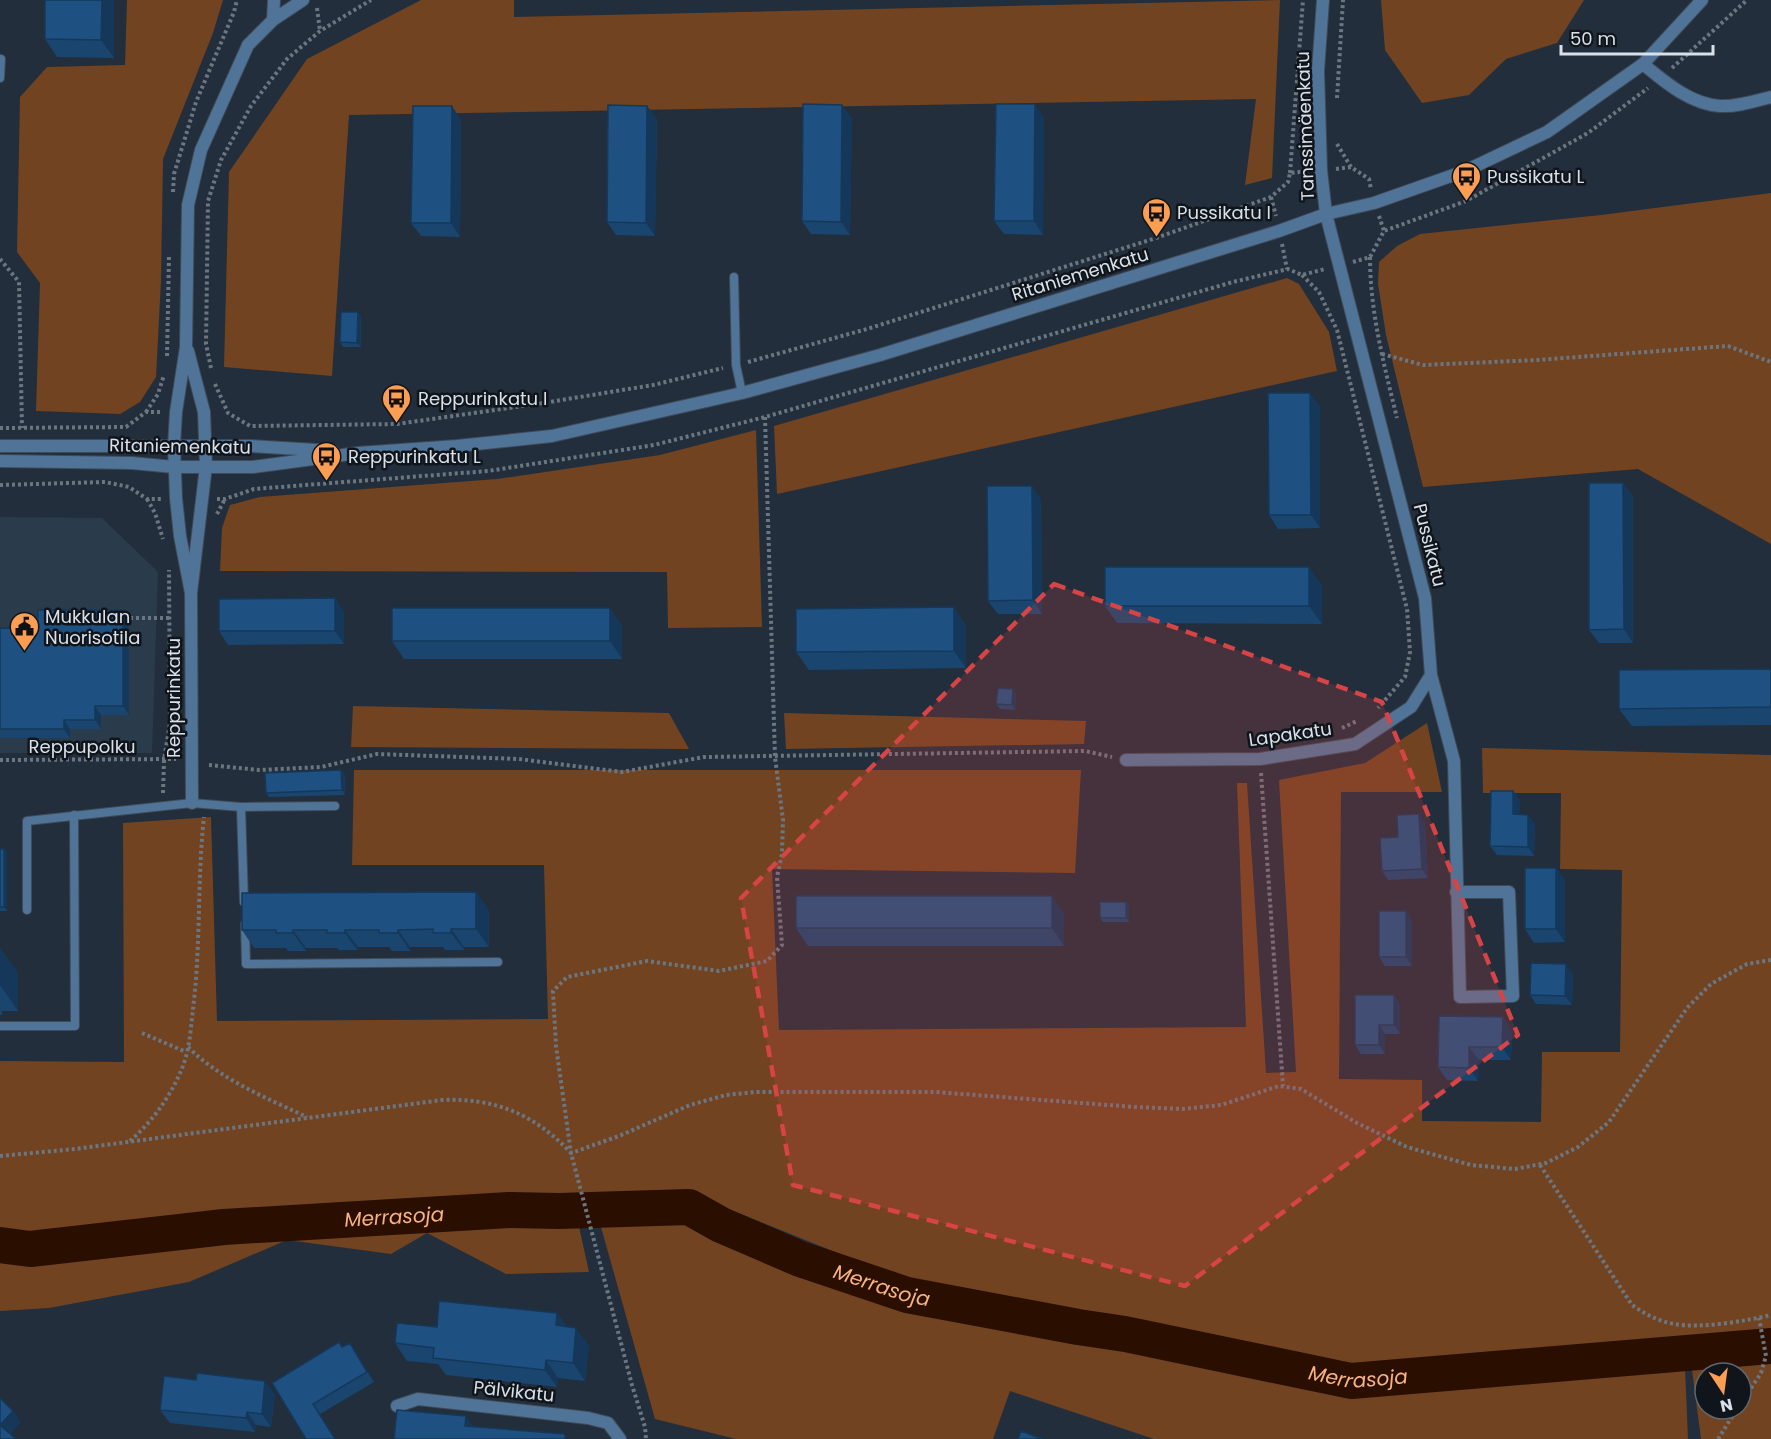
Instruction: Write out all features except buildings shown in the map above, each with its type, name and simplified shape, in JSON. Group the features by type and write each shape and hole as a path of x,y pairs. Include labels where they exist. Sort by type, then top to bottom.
{"street":[{"path":"273,20 274,0"},
{"path":"174,466 176,412 186,347 188,205 201,150 248,45 273,20 303,0"},
{"name":"Tanssimäenkatu","path":"1323,0 1318,70 1321,170 1326,214"},
{"name":"Ritaniemenkatu","path":"0,461 174,466 268,465 358,453 552,436 742,393 880,355 1279,231 1326,214 1374,203 1465,171 1547,132 1643,64 1702,0"},
{"path":"1643,64 1675,89 1698,101 1720,106 1743,104 1771,97"},
{"name":"Pussikatu","path":"1326,214 1425,598 1431,675 1454,761 1456,892 1460,997 1513,996 1509,892 1456,892"},
{"path":"186,347 204,412 205,446"},
{"name":"Ritaniemenkatu","path":"0,446 251,446 358,453"},
{"name":"Reppurinkatu","path":"192,803 191,593 206,466 205,446"},
{"name":"Reppurinkatu","path":"174,466 180,536 191,593"},
{"name":"Lapakatu","path":"1126,760 1260,759 1355,744 1411,707 1431,675"},
{"name":"Pälvikatu","path":"397,1406 418,1399 588,1418 608,1423 620,1439"}],"lane":[{"path":"0,78 1,59"},
{"path":"734,277 736,365 742,393"},
{"path":"27,910 27,821 192,803 241,807 335,807"},
{"path":"241,807 244,908"},
{"path":"0,1026 75,1026 74,815"},
{"path":"244,919 246,964 498,962"}],"path":[{"path":"317,0 320,31"},
{"path":"212,371 206,344 208,201 221,160 251,106 287,59 320,31 371,0"},
{"path":"204,412 228,413 250,426 397,424 653,385 867,329 1156,238 1271,197 1288,182 1290,173 1303,0"},
{"path":"1336,102 1343,0"},
{"path":"1337,134 1337,145 1351,167 1369,179 1374,203 1384,231"},
{"path":"1290,173 1351,167"},
{"path":"0,259 19,282 22,428"},
{"path":"1302,275 1319,292 1337,330 1407,609 1410,652 1405,677 1373,714"},
{"path":"1382,354 1424,365 1537,360 1728,346 1771,362"},
{"path":"213,380 228,413"},
{"path":"0,428 126,427 146,412 176,412"},
{"path":"646,1439 645,1427 570,1153 556,1046 553,991 567,977 648,961 719,971 767,961 782,945 777,878 782,854 783,820 775,757 765,417"},
{"path":"147,499 155,513 164,547"},
{"path":"163,806 164,760 170,723 169,567"},
{"path":"27,633 37,633 36,618 47,618"},
{"path":"113,618 170,618"},
{"path":"1336,731 1364,718"},
{"path":"209,765 259,770 321,767 377,754 519,759 622,772 704,757 1085,751 1126,760"},
{"path":"1260,759 1283,1086"},
{"name":"Reppupolku","path":"0,760 164,760"},
{"path":"129,1142 147,1126 161,1106 175,1082 187,1049 195,990 200,861 206,804"},
{"path":"570,1153 619,1136 690,1105 726,1095 756,1092 935,1092 1182,1109 1221,1106 1252,1094 1283,1086 1301,1089 1358,1123 1407,1147 1472,1165 1515,1169 1540,1165 1578,1147 1609,1122 1687,1008 1711,984 1747,964 1771,960"},
{"path":"142,1033 187,1049 233,1080 308,1117"},
{"path":"0,1156 75,1149 402,1104 468,1099 496,1104 525,1116 554,1135 570,1153"},
{"path":"1540,1165 1632,1305 1649,1316 1674,1324 1695,1325 1771,1315"},
{"path":"1753,1385 1761,1373 1766,1356 1759,1318"},
{"path":"1718,1439 1729,1421"}],"highlighted area":[{"path":"1054,584 1382,702 1518,1035 1185,1286 793,1185 741,898"}],"shaded area":[{"path":"127,0 223,0 213,33 163,159 161,281 156,377 140,402 120,414 36,411 40,283 17,252 20,97 47,67 125,65"},
{"path":"421,0 514,0 514,17 1280,0 1272,178 1245,185 1256,99 349,115 332,376 224,367 229,172 307,59"},
{"path":"1381,0 1584,0 1557,43 1506,59 1469,95 1422,103 1385,50"},
{"path":"1771,193 1771,544 1638,469 1423,487 1386,335 1378,284 1379,262 1397,246 1420,234 1601,215"},
{"path":"1287,278 1299,284 1329,332 1337,371 777,494 774,426"},
{"path":"756,430 762,627 668,628 667,572 220,571 222,528 230,505 260,497 497,479 660,455"},
{"path":"0,517 102,518 158,572 152,753 0,753"},
{"path":"353,706 669,713 689,749 351,747"},
{"path":"784,713 1086,721 1084,744 786,749"},
{"path":"1427,723 1442,792 1341,792 1339,1079 1422,1080 1422,1121 1541,1122 1542,1052 1620,1052 1622,870 1560,869 1561,793 1483,793 1482,748 1771,755 1771,1439 1701,1439 1699,1421 1753,1421 1753,1361 1693,1361 1693,1377 1688,1339 1348,1367 907,1281 689,1193 572,1195 589,1272 506,1274 427,1233 391,1254 287,1240 189,1282 49,1308 0,1311 0,1061 124,1062 123,823 211,817 217,1021 548,1019 544,865 352,865 354,770 1081,770 1075,873 772,869 779,1030 1246,1027 1237,783 1247,783 1266,1073 1296,1072 1279,780 1365,763"},
{"path":"688,1218 853,1289 906,1306 1352,1392 1685,1367 1688,1439 1154,1439 1010,1391 993,1439 736,1439 655,1419 599,1220"}],"waterway":[{"name":"Merrasoja","path":"0,1245 30,1249 224,1227 509,1210 559,1211 689,1207 721,1225 800,1259 907,1295 1125,1334 1351,1381 1771,1346"}],"place":[{"name":"Pussikatu L","path":"1466,202"},
{"name":"Pussikatu I","path":"1156,238"},
{"name":"Reppurinkatu I","path":"397,424"},
{"name":"Reppurinkatu L","path":"327,482"},
{"name":"Mukkulan Nuorisotila","path":"24,652"}]}
